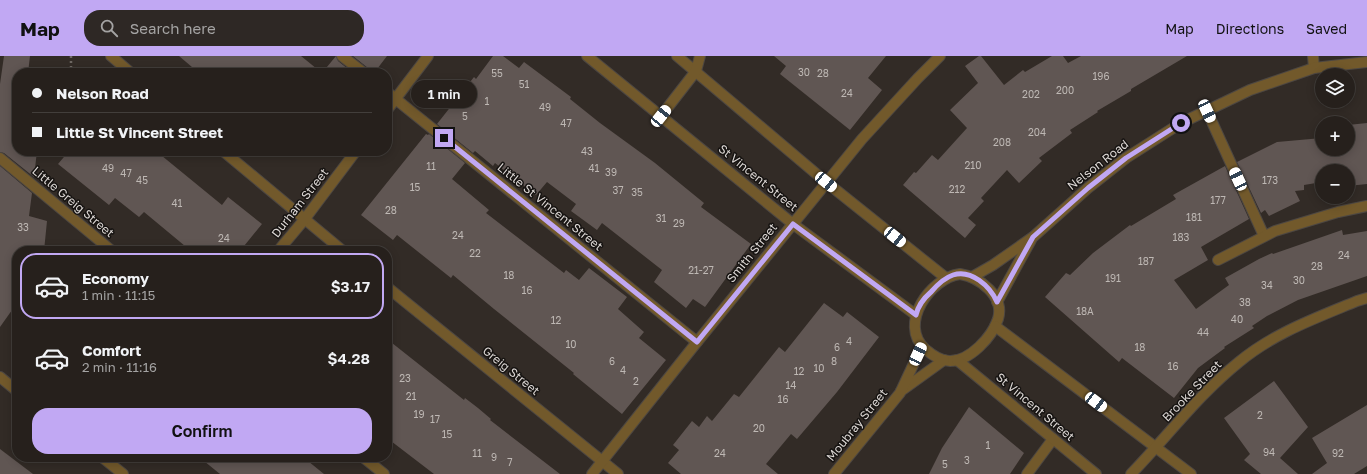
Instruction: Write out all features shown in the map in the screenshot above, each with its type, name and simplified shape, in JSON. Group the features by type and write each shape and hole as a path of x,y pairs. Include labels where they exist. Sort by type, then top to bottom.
{"street":[{"path":"111,56 125,68"},
{"path":"342,56 358,68"},
{"path":"392,104 428,56"},
{"name":"St Vincent Street","path":"587,56 793,224 916,315"},
{"path":"677,56 826,182 946,278"},
{"path":"661,116 696,71 700,56"},
{"name":"Smith Street","path":"592,474 826,182 862,139 940,56"},
{"path":"1313,56 1314,68"},
{"name":"Nelson Road","path":"972,276 993,265 1033,237 1088,188 1126,158 1181,123 1250,90 1314,68 1367,62"},
{"name":"Little St Vincent Street","path":"392,96 697,342"},
{"path":"1207,111 1264,236"},
{"path":"229,156 337,246"},
{"name":"Durham Street","path":"282,246 304,220 352,156"},
{"name":"Little Greig Street","path":"0,158 106,246"},
{"path":"1218,260 1275,231 1308,220 1367,206"},
{"name":"Nelson Road","path":"997,302 1033,237"},
{"path":"960,274 972,276 987,286 997,302 999,311 995,326 982,344 970,354 957,360 949,361 932,355 922,346 917,338 915,330 917,310 926,297 946,278 960,274"},
{"name":"Greig Street","path":"392,291 618,474"},
{"name":"Brooke Street","path":"1131,474 1202,396 1239,361 1285,331 1367,298"},
{"path":"995,326 1191,474"},
{"name":"Moubray Street","path":"900,393 922,346"},
{"name":"Moubray Street","path":"834,474 900,393 944,360"},
{"name":"St Vincent Street","path":"957,360 1096,474"},
{"path":"0,378 12,387"},
{"path":"1027,474 1053,439"},
{"path":"109,462 123,474"},
{"path":"369,462 384,474"}],"path":[{"path":"71,56 71,68"}],"building":[{"path":"4,56 30,56 29,68 12,68 12,156 36,156 34,177 4,153 0,152 0,84"},
{"path":"179,56 301,56 316,68 193,68"},
{"path":"336,56 338,61 347,68 326,68"},
{"path":"353,56 387,56 378,68 368,68"},
{"path":"493,56 503,56 519,68 524,62 571,97 570,99 600,123 655,163 704,203 701,207 751,244 705,307 693,299 686,308 654,282 662,270 602,223 597,230 571,211 576,204 547,182 536,195 495,163 493,166 475,151 473,153 437,124 474,77 476,79"},
{"path":"774,56 886,56 868,78 882,90 850,130 780,74 786,66"},
{"path":"981,56 1004,85 1023,70 1025,72 1052,56 1063,56 1068,63 1081,56 1187,56 1131,89 1131,91 1097,111 1098,112 1070,130 1072,133 1039,158 1042,161 1019,183 1007,170 981,198 984,201 968,218 976,225 965,238 903,185 932,155 938,160 967,128 950,110 978,83 965,66"},
{"path":"1367,123 1367,184 1355,185 1355,164 1315,164 1315,183 1304,185 1304,190 1295,191 1300,201 1269,216 1265,210 1261,213 1237,162 1277,142 1315,139 1315,156 1355,156 1355,124"},
{"path":"426,134 429,134 465,163 452,179 489,210 486,213 564,273 566,270 579,280 589,268 627,297 618,309 644,332 639,338 666,360 622,414 453,275 451,278 397,235 393,240 361,215"},
{"path":"65,156 162,156 222,205 228,197 262,224 244,246 185,246 144,212 139,217 115,198 109,205 58,164"},
{"path":"0,166 32,193 29,216 47,221 44,246 12,246 12,310 0,327"},
{"path":"1225,166 1249,219 1201,247 1208,260 1174,280 1196,309 1229,285 1225,278 1259,259 1272,253 1273,254 1342,230 1343,235 1367,231 1367,276 1298,300 1267,316 1252,326 1254,328 1224,347 1225,348 1198,368 1174,398 1122,358 1119,362 1045,297 1066,273 1070,275 1093,253 1130,225 1131,226 1176,199 1173,195"},
{"path":"824,303 843,317 847,312 879,337 837,392 797,439 791,434 766,464 778,474 681,474 668,463 679,450 673,445 692,421 699,427 707,416 712,421 734,394 739,397 779,347 785,352"},
{"path":"392,343 464,400 465,398 478,408 491,419 490,420 560,474 434,474 392,442"},
{"path":"1274,381 1308,427 1280,458 1298,474 1261,474 1244,460 1250,454 1224,418"},
{"path":"1367,405 1367,466 1354,474 1312,474 1327,463 1312,438"},
{"path":"969,407 1024,453 1010,474 929,474 942,448"},
{"path":"0,449 12,458 12,462 17,462 33,474 0,474"},
{"path":"205,462 309,462 324,474 220,474"}],"route":[{"path":"444,138 697,342 793,224 916,315 917,310 926,297 940,282 953,275 960,274 972,276 981,281 987,286 997,302 1033,237 1088,188 1126,158 1181,123"}]}
